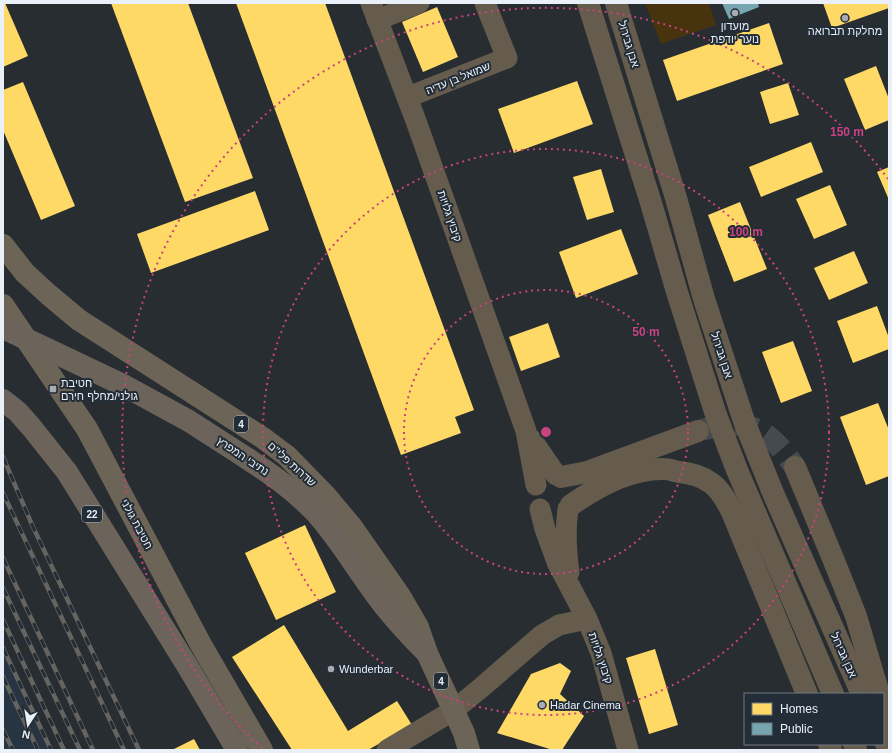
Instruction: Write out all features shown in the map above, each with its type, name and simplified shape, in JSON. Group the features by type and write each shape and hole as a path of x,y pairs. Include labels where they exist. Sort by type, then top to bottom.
{"highway":[{"name":"שדרות פלי\"ם","path":"3,244 25,273 79,320 262,438 287,456 326,496 352,527 400,596 418,627 427,653 464,733 469,750"},
{"name":"חטיבת גולני","path":"3,304 87,429 200,643 262,750"},
{"name":"נתיבי המפרץ","path":"3,328 123,385 189,421 248,459 292,490 315,513 336,538 385,607 405,631 427,653"},
{"name":"22","path":"3,400 18,412 67,472 170,638 237,750"}],"street":[{"path":"374,12 419,3"},
{"name":"שמואל בן עדיה","path":"408,97 508,58 485,3"},
{"path":"588,3 716,415 737,470 832,693"},
{"name":"אבן גבירול","path":"616,3 676,198 704,299 744,421 776,500 862,693"},
{"name":"קיבוץ גלויות","path":"374,12 408,97 526,431 536,485"},
{"name":"קיבוץ גלויות","path":"526,431 559,476"},
{"path":"698,431 587,472 559,476 546,476 536,485 534,491 536,504 546,513 551,515 558,514 597,489 621,478 642,471 664,469 692,474 711,483 724,497 732,512 807,693"},
{"path":"794,467 856,616 879,693"},
{"path":"559,476 570,483 572,488 573,499 569,507"},
{"name":"קיבוץ גלויות","path":"569,507 566,527 566,543 573,593"},
{"name":"קיבוץ גלויות","path":"540,509 545,529 557,562 586,619 601,653 628,750"},
{"path":"387,750 454,710 542,635 559,625 586,619"},
{"path":"884,711 889,728"},
{"path":"884,739 889,749"}],"shaded area":[{"path":"645,3 709,3 716,25 661,44"},
{"path":"3,654 48,750 3,750"}],"building: Homes":[{"path":"3,3 5,3 28,56 3,67"},
{"path":"111,3 188,3 253,178 185,202"},
{"path":"236,3 325,3 474,410 455,417 461,433 401,455"},
{"name":"מחלקת תברואה","path":"823,3 889,3 889,8 832,28"},
{"path":"437,7 458,57 423,72 402,22"},
{"path":"769,23 783,64 677,101 663,60"},
{"path":"876,66 889,99 889,120 865,130 844,79"},
{"path":"577,81 593,124 514,153 498,109"},
{"path":"23,82 75,206 41,220 3,130 3,90"},
{"path":"788,83 799,115 770,124 760,92"},
{"path":"811,142 823,172 761,197 749,167"},
{"path":"889,167 889,200 877,172"},
{"path":"601,169 614,212 587,220 573,177"},
{"path":"830,185 847,225 814,239 796,199"},
{"path":"255,191 269,230 151,273 137,234"},
{"path":"740,202 767,269 734,282 708,215"},
{"path":"621,229 638,274 576,298 559,252"},
{"path":"854,251 868,283 829,300 814,268"},
{"path":"877,306 889,338 889,349 853,363 837,321"},
{"path":"548,323 560,357 521,371 509,337"},
{"path":"793,341 812,391 781,403 762,352"},
{"path":"878,403 889,430 889,476 866,485 840,417"},
{"path":"305,525 336,592 276,620 245,553"},
{"path":"284,625 348,731 397,701 412,725 368,750 292,750 232,657"},
{"path":"655,649 678,725 649,734 626,658"},
{"name":"Hadar Cinema","path":"560,663 571,671 560,694 584,716 562,750 553,750 497,733 531,674"},
{"path":"194,739 200,750 172,750"}],"building: Public":[{"name":"מועדון נוער יודפת","path":"722,3 758,3 759,7 729,19"}],"tunnel":[{"path":"702,430 718,426 732,425 756,429 776,443 795,467"}],"railway":[{"path":"3,457 33,527 139,750"},
{"path":"3,493 124,750"},
{"path":"3,558 93,750"},
{"path":"3,588 80,750"},
{"path":"3,620 64,750"},
{"path":"3,648 51,750"},
{"path":"3,677 38,750"},
{"path":"3,730 13,750"}],"place":[{"name":"מועדון נוער יודפת","path":"735,13"},
{"name":"מחלקת תברואה","path":"845,18"},
{"name":"חטיבת גולני/מחלף חירם","path":"53,389"},
{"name":"Wunderbar","path":"331,669"},
{"name":"Hadar Cinema","path":"542,705"}]}
